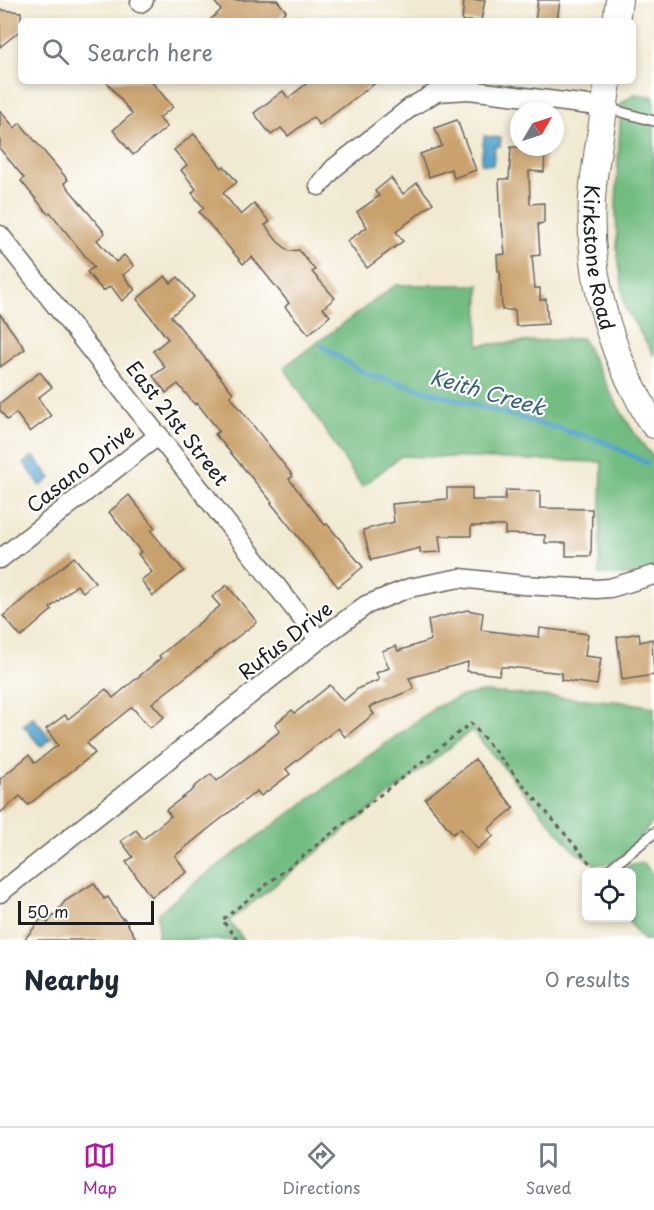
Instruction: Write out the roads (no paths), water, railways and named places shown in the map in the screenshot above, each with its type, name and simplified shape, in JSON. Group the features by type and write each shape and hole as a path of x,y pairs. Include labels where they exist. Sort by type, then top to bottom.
{"street":[{"path":"616,18 619,0"},
{"name":"Kirkstone Road","path":"608,84 593,187 592,234 596,269 605,318 616,350 654,425"},
{"path":"319,186 334,168 402,113 437,92 470,90 605,107"},
{"name":"East 21st Street","path":"0,235 319,640"},
{"name":"Casano Drive","path":"0,559 159,435"},
{"name":"Rufus Drive","path":"0,893 366,605 409,588 460,578 523,585 596,589 610,588 654,575"}],"lane":[{"path":"605,107 654,121"},
{"path":"612,868 654,833"}],"water":[{"path":"484,136 501,138 500,146 495,146 493,165 481,164"},
{"path":"33,456 51,478 41,486 24,463"},
{"path":"33,717 51,739 41,747 23,725"}],"waterway":[{"name":"Keith Creek","path":"322,346 364,373 605,442 647,463"}]}
